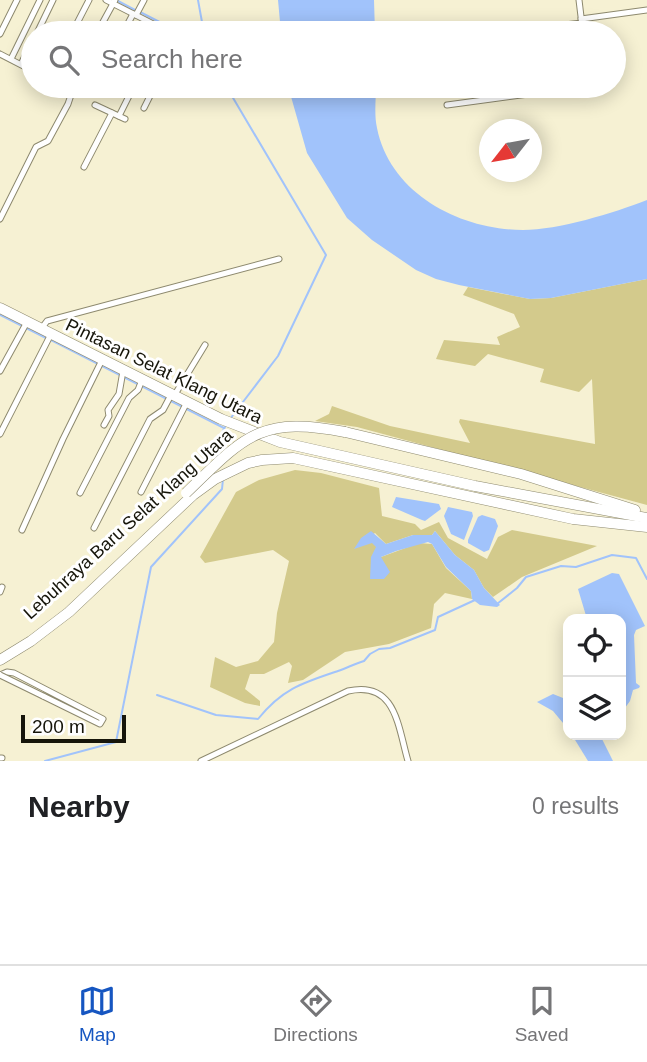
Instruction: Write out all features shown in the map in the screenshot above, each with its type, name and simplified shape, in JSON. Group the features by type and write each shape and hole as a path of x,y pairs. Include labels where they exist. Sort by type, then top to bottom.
{"highway":[{"name":"Pintasan Selat Klang Utara","path":"0,308 25,325 140,384 235,425 304,448 523,496"},
{"name":"Lebuhraya Baru Selat Klang Utara","path":"0,653 64,608 237,446 267,430 295,425 345,432 521,474 647,515"},
{"name":"Lebuhraya Baru Selat Klang Utara","path":"0,660 31,641 69,612 193,495 219,476 262,460 293,458 573,519 647,526"},
{"name":"Lebuhraya Baru Selat Klang Utara","path":"523,496 647,515"},
{"name":"Lebuhraya Baru Selat Klang Utara","path":"523,496 647,526"}],"street":[{"path":"0,34 17,0"},
{"path":"30,21 40,0"},
{"path":"43,21 53,0"},
{"path":"78,21 89,0"},
{"path":"106,0 145,21"},
{"path":"131,21 144,0"},
{"path":"579,0 582,21 647,10"},
{"path":"104,21 114,2"},
{"path":"11,59 21,39"},
{"path":"0,54 21,64"},
{"path":"0,219 36,147 48,141 70,98"},
{"path":"94,105 122,117 129,98"},
{"path":"144,108 149,98"},
{"path":"447,105 499,98"},
{"path":"84,166 112,113"},
{"path":"0,434 47,335 47,321 279,260"},
{"path":"0,371 25,325"},
{"path":"94,528 150,419 163,410 205,345"},
{"path":"22,530 101,363"},
{"path":"104,425 109,416 108,410 119,394 122,375"},
{"path":"80,493 129,398 140,384"},
{"path":"141,492 187,402"},
{"path":"14,673 103,720 100,724 0,675 14,673"},
{"path":"201,761 348,691 358,689 377,692 387,700 394,712 408,761"}],"shaded area":[{"path":"647,279 647,505 357,427 315,421 329,414 332,406 390,426 470,443 460,419 595,444 592,379 579,392 540,382 544,369 488,354 475,366 436,359 444,340 500,345 497,337 520,327 514,314 463,295 468,287 530,299 551,298"},
{"path":"295,470 321,473 379,488 382,516 415,524 421,530 439,522 448,538 487,559 498,537 512,530 597,546 522,577 493,597 484,588 474,570 455,555 435,531 432,535 413,535 386,544 375,533 355,548 372,542 381,557 419,543 432,544 446,568 471,591 472,599 445,593 434,604 431,628 389,644 345,652 303,680 288,683 292,666 289,662 264,674 250,674 245,689 260,701 260,706 245,703 210,687 215,657 236,667 258,661 274,642 277,613 289,561 273,550 205,563 200,557 236,492 259,480"}],"water":[{"path":"278,0 374,0 375,21 280,21"},
{"path":"291,98 376,98 377,128 384,151 397,172 432,204 453,215 499,228 537,229 569,224 647,200 647,279 551,298 530,299 436,279 416,270 372,240 347,218 307,153"},
{"path":"396,497 439,504 441,509 425,521 392,507"},
{"path":"448,507 472,512 464,540 451,534 444,516"},
{"path":"482,515 495,519 498,526 489,550 484,552 468,543 478,517"},
{"path":"371,531 386,544 413,535 432,535 435,531 455,555 474,570 484,588 500,605 480,605 472,599 471,591 446,567 428,542 381,557 390,572 384,579 370,579 371,557 376,547 372,543 354,549 361,538"},
{"path":"612,573 619,574 645,626 636,630 634,635 636,683 640,686 633,690 626,706 626,614 586,614 578,589"},
{"path":"553,694 563,698 563,723 553,711 537,702"},
{"path":"575,740 602,740 613,761 588,761"}],"waterway":[{"path":"198,0 202,21"},
{"path":"118,1 135,10"},
{"path":"140,12 158,21"},
{"path":"230,419 278,356 326,255 233,98"},
{"path":"0,315 46,338"},
{"path":"51,340 224,428"},
{"path":"218,457 215,446 225,427"},
{"path":"45,761 116,742 151,567 222,489 223,479"},
{"path":"497,604 526,577 561,566 576,567 612,555 636,558 647,579"},
{"path":"157,695 216,715 258,719 294,688 364,661 379,649 390,648 435,630 438,617 475,600"}]}
